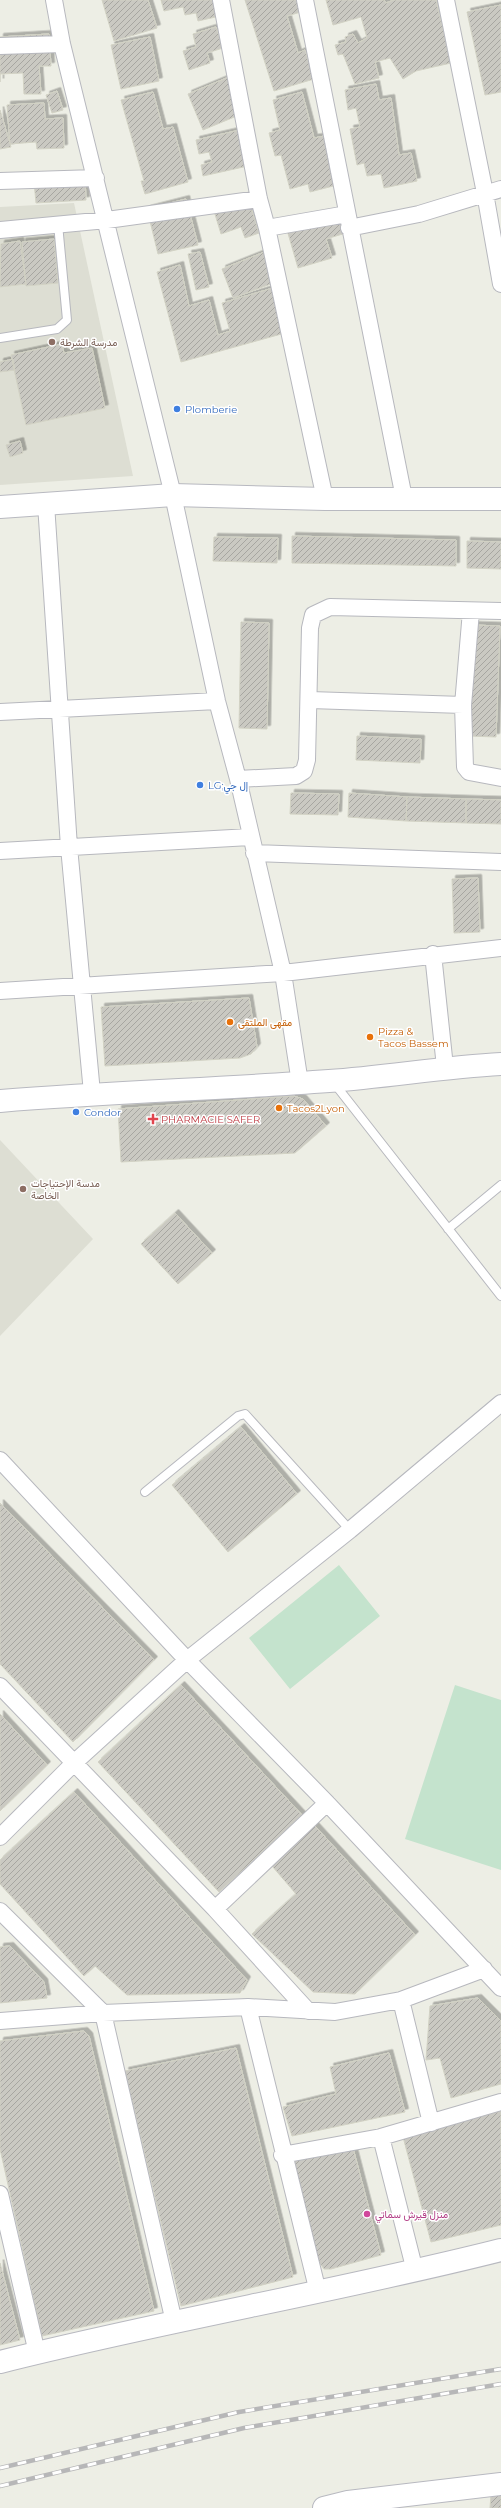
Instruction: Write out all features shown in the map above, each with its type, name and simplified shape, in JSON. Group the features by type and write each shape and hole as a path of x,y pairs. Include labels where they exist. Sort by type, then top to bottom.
{"street":[{"path":"54,0 62,44 107,220 173,495 217,701 238,779 250,837 283,973 300,1083"},
{"path":"221,0 259,199 267,228 325,499"},
{"path":"305,0 404,498"},
{"path":"446,0 485,193 501,284"},
{"path":"0,46 62,44"},
{"path":"0,181 96,178"},
{"path":"267,228 419,214 501,189"},
{"path":"0,230 107,220 259,199"},
{"path":"0,507 173,495 325,499 501,499"},
{"path":"46,504 61,708 69,847 92,1093"},
{"path":"238,779 296,776 304,770 307,760 310,700 310,628 314,615 318,611 330,608 501,611"},
{"path":"470,611 463,705 464,757 466,770 486,776 501,778"},
{"path":"310,700 463,705"},
{"path":"0,712 217,701"},
{"path":"0,851 250,837"},
{"path":"254,853 501,862"},
{"path":"0,991 283,973 433,954 501,948"},
{"path":"433,954 445,1067"},
{"path":"0,1101 92,1093 332,1081 445,1067 501,1064"},
{"path":"0,1837 75,1762 187,1660 350,1530 501,1403"},
{"path":"1,1462 187,1660 327,1802 501,1988"},
{"path":"0,1686 75,1762 215,1909 308,2011"},
{"path":"215,1909 327,1802"},
{"path":"0,1911 103,2013 174,2322"},
{"path":"0,2021 103,2013 248,2007 335,2012 401,2000 484,1969"},
{"path":"401,2000 431,2123"},
{"path":"248,2007 282,2155 318,2292"},
{"path":"282,2155 381,2137 501,2102"},
{"path":"381,2137 415,2271"},
{"path":"0,2194 2,2216 37,2353"},
{"path":"0,2362 174,2322 415,2271 501,2250"},
{"path":"324,2508 501,2484"}],"lane":[{"path":"0,338 58,329 67,320 58,224"},
{"path":"332,1081 501,1296"},
{"path":"448,1229 501,1185"},
{"path":"145,1492 238,1416 245,1414 350,1530"}],"shaded area":[{"name":"مدرسة الشرطة","path":"74,203 133,476 0,485 0,207"},
{"name":"مدسة الإحتياجات الخاصة","path":"0,1140 93,1239 0,1336"}],"green space":[{"path":"339,1565 380,1616 290,1689 249,1638"},
{"path":"455,1685 501,1700 501,1870 405,1839"}],"building":[{"path":"102,0 148,0 157,28 114,41"},
{"path":"161,0 216,0 220,16 198,21 196,13 185,15 183,7 164,11"},
{"path":"245,0 297,0 301,12 287,16 298,53 305,50 314,79 274,91"},
{"path":"326,0 384,0 386,3 394,0 436,0 451,63 416,71 403,79 390,58 375,62 379,78 355,84 343,54 338,55 335,45 346,42 345,37 353,34 358,43 367,38 361,17 333,25"},
{"path":"501,5 501,92 485,95 467,12"},
{"path":"216,27 223,48 207,53 210,63 189,70 183,51 196,47 193,34"},
{"path":"49,34 51,66 39,66 41,94 24,94 23,73 0,74 0,37"},
{"path":"150,37 159,81 121,89 111,45"},
{"path":"229,77 244,113 203,130 188,94"},
{"path":"376,84 379,100 391,98 399,155 411,153 417,181 384,188 381,174 367,176 364,163 357,165 350,129 360,127 356,108 348,110 345,90"},
{"path":"57,91 63,110 52,113 46,95"},
{"path":"153,92 163,129 173,127 188,182 145,194 141,181 144,181 121,100"},
{"path":"302,92 314,138 324,136 337,185 310,192 308,184 290,189 281,155 275,156 269,133 280,130 273,100"},
{"path":"44,103 45,119 63,118 64,148 37,149 36,142 10,144 7,105"},
{"path":"0,110 11,147 0,149"},
{"path":"240,130 248,166 203,176 201,165 212,162 209,152 199,154 196,140"},
{"path":"85,178 86,200 36,203 34,182"},
{"path":"247,195 259,233 245,238 241,227 221,234 214,211"},
{"path":"186,199 198,245 158,254 147,209"},
{"path":"340,214 346,233 326,239 332,258 298,268 287,230"},
{"path":"54,239 58,283 26,286 22,242"},
{"path":"20,241 26,284 0,287 1,244"},
{"path":"267,251 279,281 233,298 222,269"},
{"path":"200,252 209,287 196,290 188,254"},
{"path":"180,265 189,306 209,300 218,335 230,331 222,303 273,288 285,333 181,362 157,272"},
{"path":"62,344 64,353 92,348 105,408 26,425 11,355"},
{"path":"13,359 15,370 0,372 0,362"},
{"path":"20,441 23,453 10,457 6,445"},
{"path":"292,536 456,540 456,566 292,563"},
{"path":"214,537 278,538 277,563 213,561"},
{"path":"467,541 501,542 501,569 467,568"},
{"path":"241,622 269,623 267,729 239,728"},
{"path":"472,625 500,626 496,737 468,736"},
{"path":"357,736 421,739 420,763 356,760"},
{"path":"291,793 339,794 338,815 290,814"},
{"path":"349,793 407,797 406,821 348,817"},
{"path":"407,797 466,799 466,823 406,821"},
{"path":"466,799 501,800 501,824 466,823"},
{"path":"478,878 480,932 454,933 452,879"},
{"path":"249,998 257,1047 251,1054 240,1058 105,1066 101,1007"},
{"path":"294,1096 303,1099 326,1126 295,1153 121,1162 118,1109"},
{"path":"175,1213 212,1253 178,1284 141,1244"},
{"path":"241,1427 297,1494 228,1552 172,1485"},
{"path":"0,1503 154,1660 73,1742 0,1664"},
{"path":"181,1685 302,1815 219,1892 98,1762"},
{"path":"0,1714 47,1765 0,1811"},
{"path":"74,1792 247,1980 240,1993 127,1995 95,1966 84,1976 0,1884 0,1860"},
{"path":"314,1825 415,1935 355,1994 313,1992 252,1934 296,1894 272,1866"},
{"path":"10,1946 44,1982 47,1998 0,2003 0,1947"},
{"path":"478,1998 501,2021 501,2084 451,2098 440,2058 426,2060 430,2006"},
{"path":"84,2031 89,2036 154,2311 42,2336 0,2149 0,2041"},
{"path":"236,2048 293,2277 181,2306 125,2071"},
{"path":"389,2053 405,2112 292,2136 283,2107 336,2094 330,2067"},
{"path":"501,2111 501,2225 431,2242 403,2137"},
{"path":"353,2148 381,2255 331,2269 324,2269 319,2262 294,2161"},
{"path":"0,2263 20,2340 0,2345"},
{"path":"491,2494 501,2495 501,2508 490,2508"}],"railway":[{"path":"0,2468 239,2412 501,2369"},
{"path":"0,2486 244,2428 501,2384"}],"place":[{"name":"مدرسة الشرطة","path":"52,342"},
{"name":"Plomberie","path":"177,409"},
{"name":"LG;إل جي","path":"200,785"},
{"name":"مقهى الملتقى","path":"230,1022"},
{"name":"Pizza & Tacos Bassem","path":"370,1037"},
{"name":"Tacos2Lyon","path":"279,1108"},
{"name":"Condor","path":"76,1112"},
{"name":"PHARMACIE SAFER","path":"153,1119"},
{"name":"مدسة الإحتياجات الخاصة","path":"23,1189"},
{"name":"منزل قيرش سماتي","path":"367,2214"}]}
